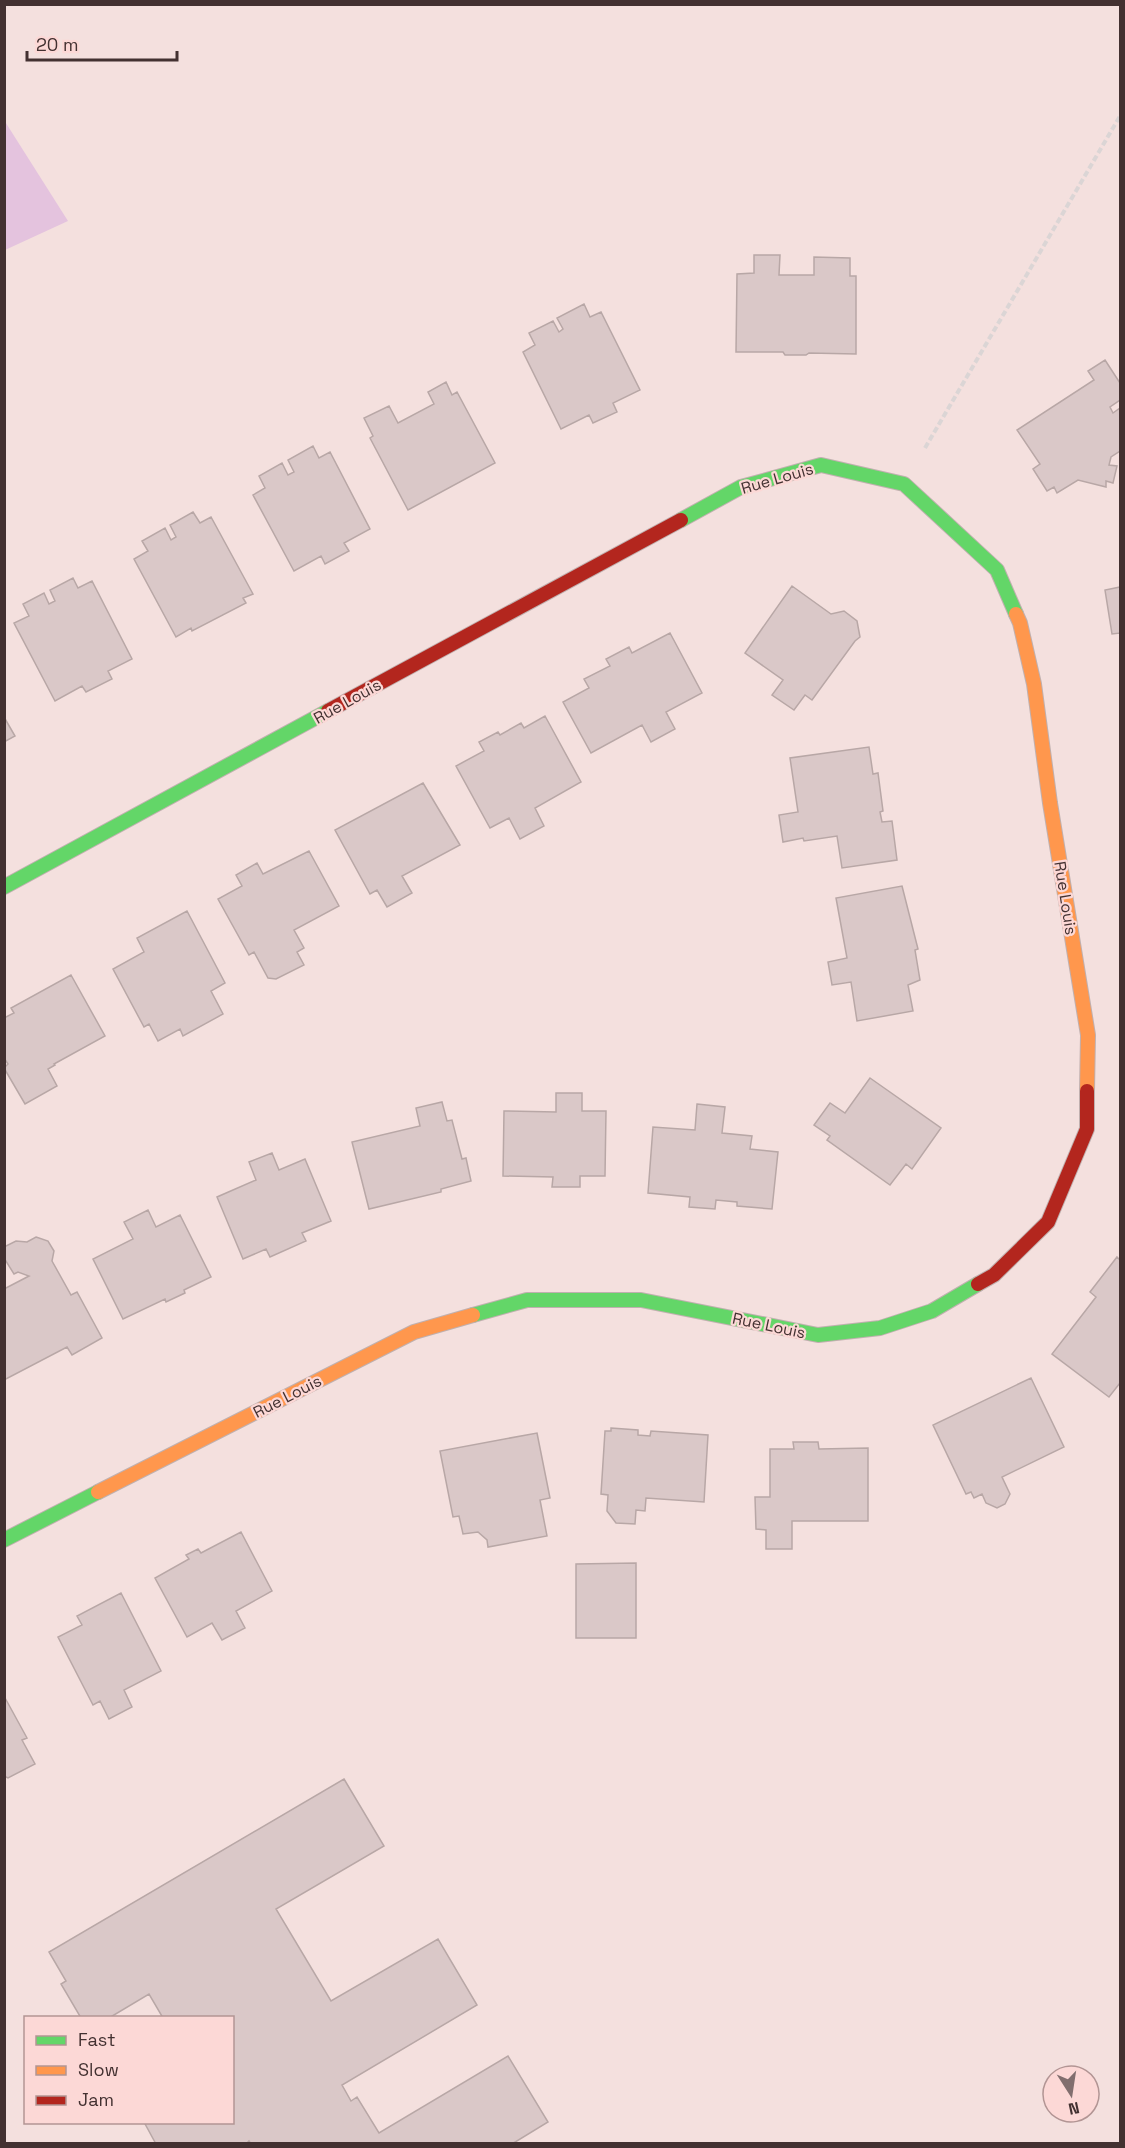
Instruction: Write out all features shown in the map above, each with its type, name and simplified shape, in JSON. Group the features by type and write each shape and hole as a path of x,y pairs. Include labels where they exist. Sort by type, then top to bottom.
{"street":[{"name":"Rue Louis","path":"4,887 741,487 821,465 904,484 997,570 1020,623 1035,684 1050,803 1088,1035 1088,1129 1048,1222 994,1275 932,1311 880,1328 818,1335 641,1300 527,1300 414,1332 4,1540"}],"path":[{"path":"904,484 1120,116"}],"shaded area":[{"path":"4,120 68,221 5,250 4,250"}],"building":[{"path":"754,255 780,255 779,275 814,275 814,257 850,258 850,276 856,276 856,354 785,355 783,352 736,352 737,274 754,273"},
{"path":"584,304 590,317 601,312 640,390 613,403 617,412 593,423 589,415 561,429 523,352 535,345 529,333 553,321 559,332 563,329 557,318"},
{"path":"1105,360 1120,383 1120,400 1110,407 1113,413 1120,408 1120,451 1111,457 1109,465 1117,466 1113,483 1106,481 1106,487 1078,480 1057,493 1054,487 1047,491 1033,469 1040,464 1017,430 1094,380 1088,371"},
{"path":"446,382 452,395 457,392 495,463 408,510 370,438 373,436 364,418 389,406 398,423 434,404 428,392"},
{"path":"313,446 319,458 330,452 370,529 344,543 349,551 325,564 321,556 294,571 253,495 265,488 259,476 282,463 288,475 294,472 288,460"},
{"path":"193,512 200,523 211,517 253,594 243,598 246,603 176,637 134,559 148,551 142,541 165,528 171,540 176,537 170,525"},
{"path":"73,578 78,588 92,581 132,659 108,671 112,679 86,692 82,686 55,701 14,623 29,616 23,604 44,593 49,604 55,601 50,590"},
{"path":"792,586 831,614 844,611 857,621 860,637 812,700 805,695 794,710 772,695 783,680 745,653"},
{"path":"1120,587 1120,633 1112,634 1105,590"},
{"path":"670,633 702,693 666,712 675,729 651,742 642,725 591,753 563,702 589,688 584,679 610,666 606,659 629,647 632,653"},
{"path":"545,716 581,782 535,808 544,826 520,839 509,818 490,828 456,766 484,751 479,742 498,732 500,735 521,723 524,728"},
{"path":"4,717 15,736 4,742"},
{"path":"869,747 873,774 878,773 883,811 880,812 882,822 892,821 897,860 842,868 837,836 783,842 779,815 798,812 790,758"},
{"path":"423,783 460,845 402,876 412,893 387,907 377,890 370,894 335,830"},
{"path":"309,851 339,906 294,930 304,948 297,952 304,965 276,979 268,978 254,952 249,955 218,899 242,886 236,875 257,863 263,874"},
{"path":"902,886 918,949 915,950 920,980 908,985 913,1011 857,1021 851,982 832,985 828,962 847,958 836,898"},
{"path":"187,911 225,983 211,991 223,1014 183,1036 180,1029 158,1041 149,1024 144,1027 113,969 144,952 137,938"},
{"path":"71,975 105,1036 48,1069 57,1086 25,1104 4,1068 8,1064 4,1058 4,1018 14,1013 11,1008"},
{"path":"870,1078 941,1128 912,1169 906,1164 890,1185 827,1140 830,1136 814,1125 830,1103 845,1113"},
{"path":"556,1093 582,1093 582,1111 606,1111 605,1176 580,1176 580,1187 552,1187 553,1177 503,1176 504,1111 556,1112"},
{"path":"442,1102 447,1121 452,1120 462,1159 466,1158 471,1181 441,1189 441,1192 369,1209 352,1142 420,1126 416,1108"},
{"path":"697,1104 725,1107 722,1133 752,1136 750,1149 778,1152 772,1209 737,1206 737,1202 716,1200 715,1209 689,1207 690,1197 648,1193 653,1127 695,1130"},
{"path":"272,1153 279,1170 305,1159 331,1221 302,1233 306,1241 270,1257 266,1249 243,1259 217,1197 256,1180 249,1162"},
{"path":"148,1210 156,1227 180,1215 211,1277 184,1290 185,1293 166,1302 165,1299 123,1319 93,1259 133,1239 124,1222"},
{"path":"36,1237 48,1241 54,1251 52,1261 71,1295 77,1292 102,1338 72,1355 67,1347 4,1380 4,1289 29,1276 18,1272 14,1274 4,1258 4,1247 16,1241 27,1242"},
{"path":"1117,1257 1120,1260 1120,1383 1109,1397 1052,1354 1096,1297 1090,1292"},
{"path":"1031,1378 1064,1447 1002,1477 1010,1494 1005,1504 997,1508 986,1503 982,1494 974,1498 971,1492 966,1494 933,1425"},
{"path":"611,1428 638,1430 638,1435 650,1436 651,1431 708,1435 704,1502 646,1498 645,1511 636,1510 635,1524 616,1523 607,1511 608,1495 601,1494 605,1431 611,1431"},
{"path":"537,1433 550,1498 540,1500 547,1536 488,1547 487,1540 478,1532 463,1534 459,1516 453,1517 440,1451"},
{"path":"793,1442 818,1442 819,1449 868,1448 868,1521 792,1521 792,1549 766,1549 766,1530 756,1529 755,1497 770,1497 770,1449 794,1449"},
{"path":"241,1532 272,1591 236,1611 245,1628 222,1640 212,1623 187,1637 155,1578 189,1559 186,1555 198,1549 201,1553"},
{"path":"636,1563 636,1638 576,1638 576,1564"},
{"path":"121,1593 161,1671 124,1690 132,1707 109,1719 100,1701 93,1705 58,1637 82,1625 77,1616"},
{"path":"4,1696 27,1738 22,1740 35,1764 8,1778 4,1776"},
{"path":"344,1779 384,1846 276,1909 331,2001 438,1939 477,2005 342,2085 351,2101 357,2097 379,2133 508,2056 548,2122 512,2144 251,2144 249,2141 246,2144 156,2144 145,2124 234,2124 234,2016 162,2016 149,1994 112,2016 80,2016 61,1984 66,1981 49,1952"}],"traffic: fast":[{"path":"681,520 741,487 821,465 904,484 997,570 1016,614"},
{"path":"4,887 328,711"},
{"path":"473,1315 527,1300 641,1300 818,1335 880,1328 932,1311 978,1284"},
{"path":"4,1540 98,1492"}],"traffic: slow":[{"path":"1016,614 1034,684 1050,803 1088,1035 1087,1091"},
{"path":"98,1492 414,1332 473,1315"}],"traffic: jam":[{"path":"328,711 681,520"},
{"path":"978,1284 994,1275 1048,1222 1087,1129 1087,1091"}]}
